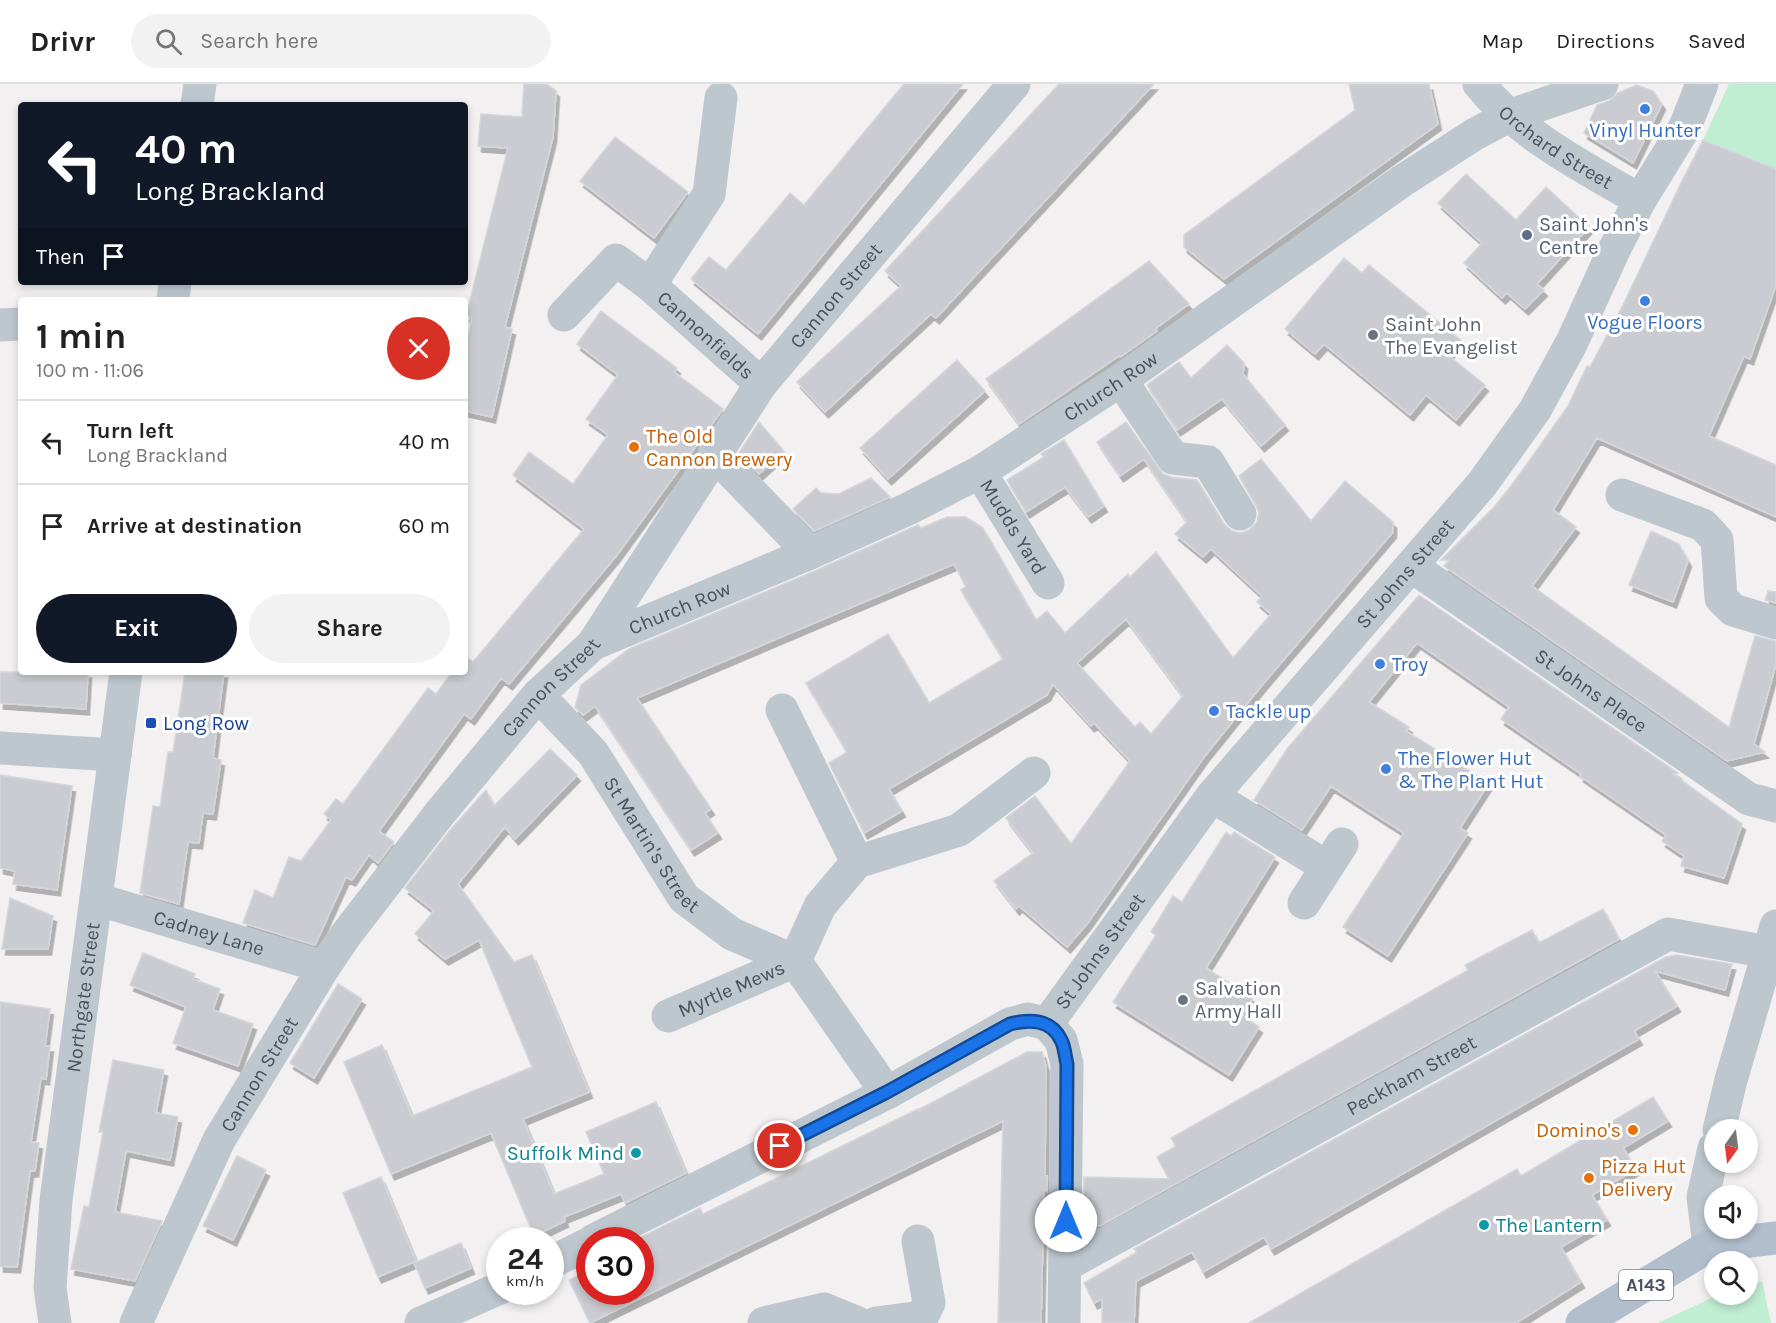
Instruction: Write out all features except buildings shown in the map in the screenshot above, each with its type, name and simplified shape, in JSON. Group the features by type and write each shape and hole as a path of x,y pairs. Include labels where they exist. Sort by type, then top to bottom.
{"main road":[{"name":"A143","path":"1581,1323 1709,1246 1776,1238"}],"street":[{"path":"197,102 200,84"},
{"name":"Orchard Street","path":"1479,84 1511,116 1557,151 1640,200"},
{"name":"Church Row","path":"593,645 810,553 980,472 1121,380 1402,181 1475,134 1511,116 1602,84"},
{"name":"St Johns Street","path":"1047,1024 1212,796 1482,484 1535,410 1572,342 1615,248 1640,200 1684,127 1702,84"},
{"name":"Cannon Street","path":"136,1323 219,1140 324,967 440,813 538,695 593,645 761,384 1007,86"},
{"name":"Cannonfields","path":"650,285 708,194 722,98"},
{"name":"Cannonfields","path":"564,315 616,260 650,285 761,384"},
{"path":"0,325 18,324"},
{"path":"1121,380 1173,458 1208,462 1240,514"},
{"path":"714,454 810,553"},
{"name":"Mudds Yard","path":"980,472 1048,583"},
{"path":"1622,495 1703,525 1718,540 1721,598 1733,610 1776,623"},
{"name":"St Johns Place","path":"1412,566 1749,799 1776,806"},
{"name":"Northgate Street","path":"55,1323 50,1288 57,1200 126,675"},
{"name":"St Martin's Street","path":"538,695 593,753 684,898 732,933 795,961"},
{"path":"782,710 857,862"},
{"path":"0,747 116,755"},
{"path":"887,1092 795,961 820,906 857,862 959,830 1034,773"},
{"path":"1212,796 1335,855 1304,903"},
{"name":"Cadney Lane","path":"96,899 324,967"},
{"name":"Peckham Street","path":"1066,1265 1668,934 1772,939"},
{"path":"1722,1119 1772,939"},
{"name":"Myrtle Mews","path":"668,1016 795,961"},
{"path":"620,1227 887,1092 1010,1024 1028,1019 1047,1024 1061,1040 1067,1064 1064,1323"},
{"path":"1708,1173 1703,1197 1709,1246"},
{"path":"876,1323 922,1317 929,1303 918,1241"},
{"path":"421,1323 486,1294"},
{"path":"764,1323 824,1309 858,1323"}],"green space":[{"path":"1729,84 1776,84 1776,169 1703,140"},
{"path":"1762,1281 1771,1323 1658,1323 1704,1302 1704,1305 1758,1305 1758,1282"}],"place":[{"name":"Vinyl Hunter","path":"1645,109"},
{"name":"Saint John's Centre","path":"1527,235"},
{"name":"Vogue Floors","path":"1645,301"},
{"name":"Saint John The Evangelist","path":"1373,335"},
{"name":"The Old Cannon Brewery","path":"634,447"},
{"name":"Troy","path":"1380,664"},
{"name":"Tackle up","path":"1214,711"},
{"name":"Long Row","path":"151,723"},
{"name":"The Flower Hut & The Plant Hut","path":"1386,769"},
{"name":"Salvation Army Hall","path":"1183,1000"},
{"name":"Domino's","path":"1633,1130"},
{"name":"Suffolk Mind","path":"636,1153"},
{"name":"Pizza Hut Delivery","path":"1589,1178"},
{"name":"The Lantern","path":"1484,1225"}],"route":[{"path":"780,1146 887,1092 1010,1024 1028,1019 1047,1024 1061,1040 1067,1064 1066,1221"}]}
